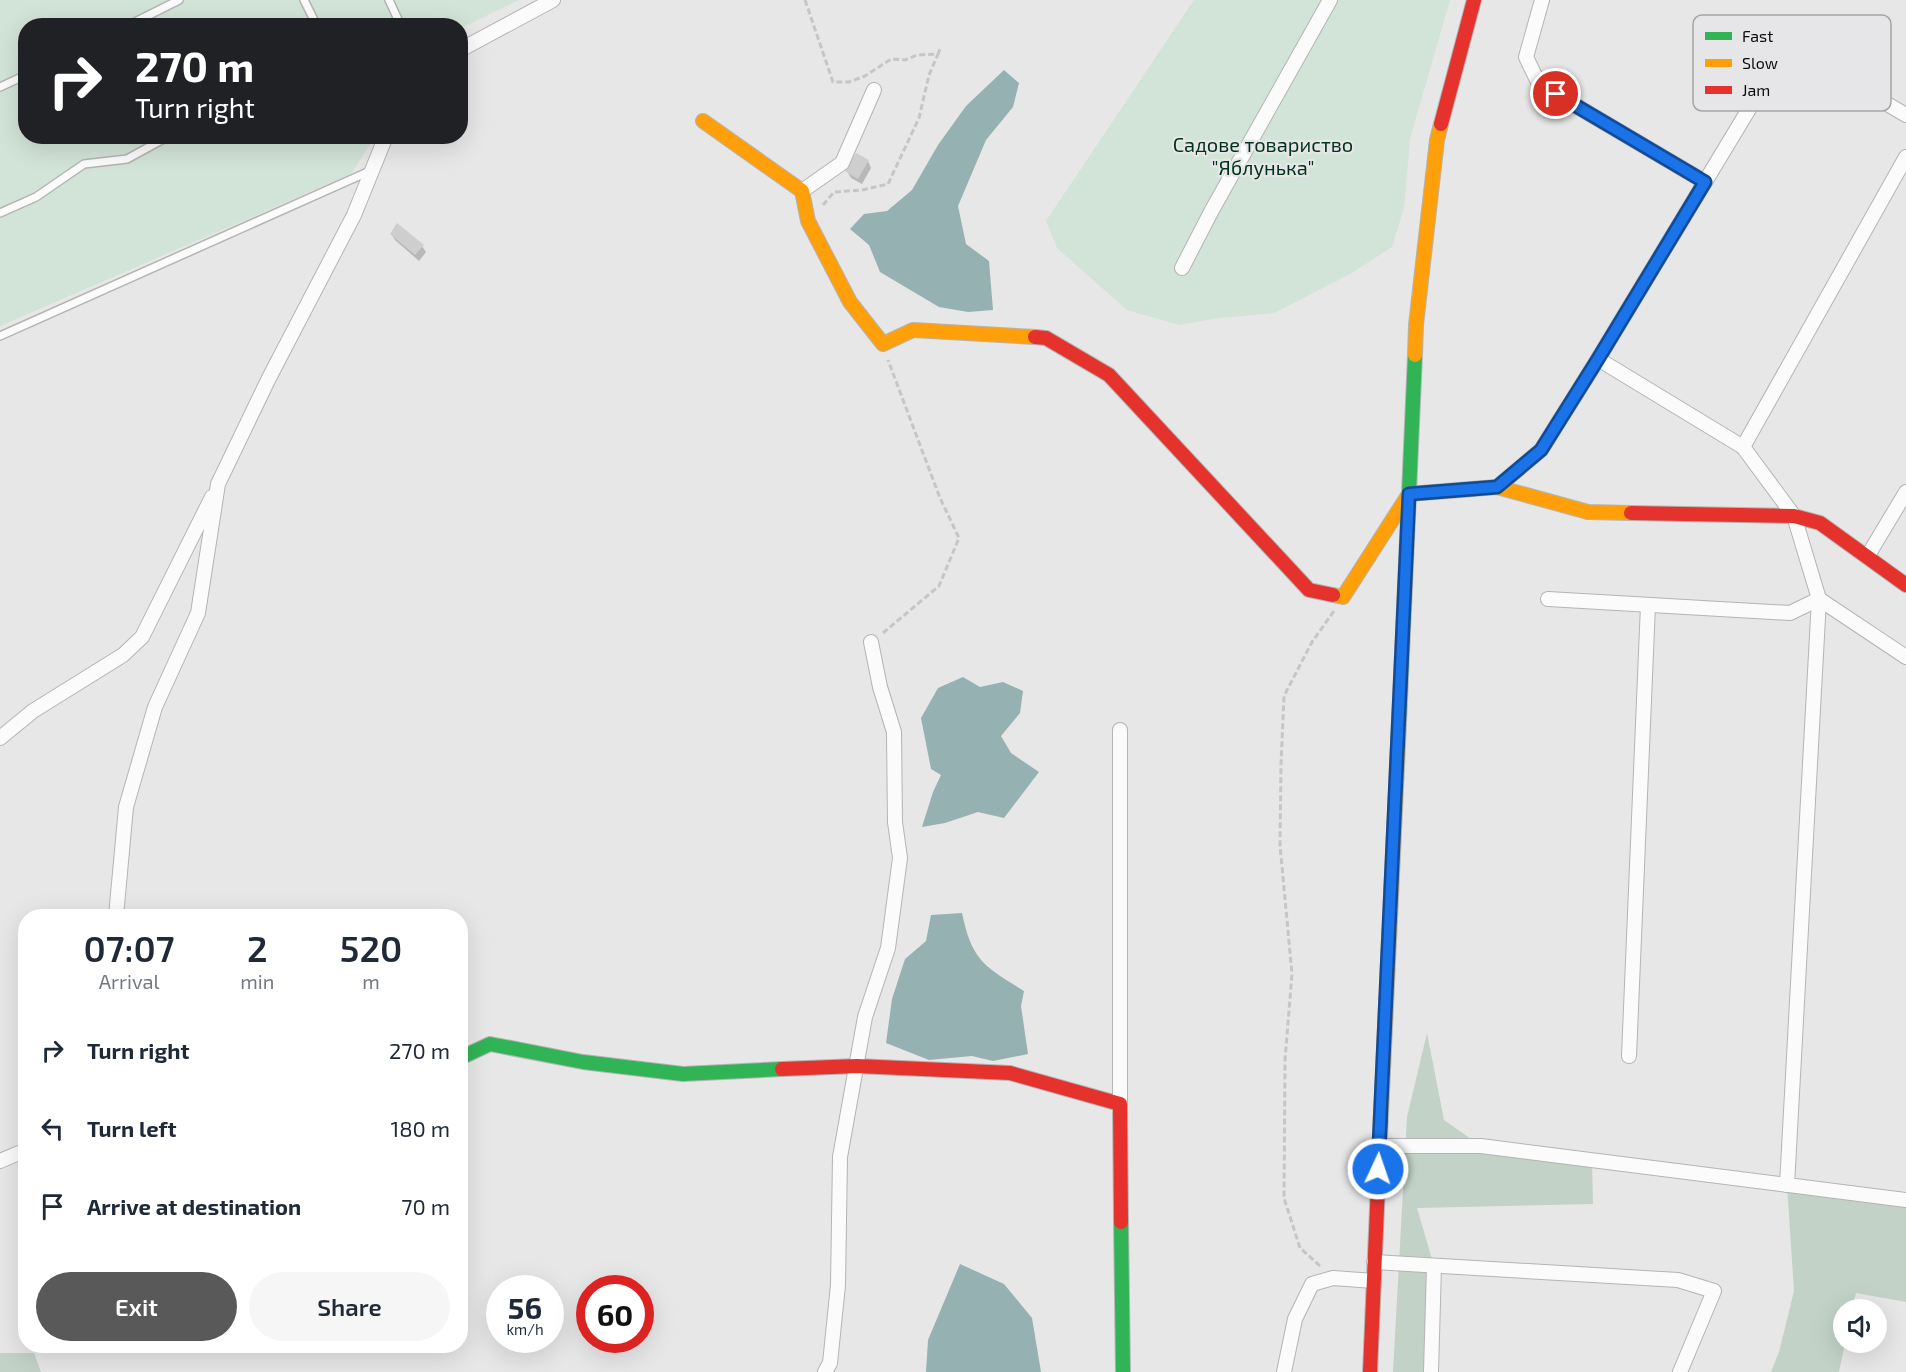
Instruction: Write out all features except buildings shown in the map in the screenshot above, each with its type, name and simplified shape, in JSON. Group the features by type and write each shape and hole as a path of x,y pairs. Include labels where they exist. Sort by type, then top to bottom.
{"street":[{"path":"468,46 553,0"},
{"path":"1182,268 1217,200 1330,0"},
{"path":"1370,1372 1416,325 1437,140 1474,0"},
{"path":"1542,0 1526,57 1539,84 1705,182"},
{"path":"802,191 842,163 874,90"},
{"path":"1891,106 1906,115"},
{"path":"1497,487 1541,450 1748,111"},
{"path":"703,121 802,191 808,221 850,302 882,344 913,330 1046,338 1109,375 1309,590 1343,597 1409,494"},
{"path":"0,738 33,711 123,654 142,637 269,378 354,214 382,144"},
{"path":"1743,447 1906,157"},
{"path":"1598,359 1743,447 1794,516 1819,599 1787,1185"},
{"path":"117,909 126,807 155,707 198,613 218,484"},
{"path":"1409,494 1497,487 1588,512 1794,516 1820,522 1906,585"},
{"path":"1867,557 1906,492"},
{"path":"1548,600 1790,613 1819,599"},
{"path":"1819,599 1906,657"},
{"path":"1629,1056 1648,605"},
{"path":"825,1372 830,1363 838,1285 840,1157 865,1017 888,948 900,858 895,822 894,732 880,687 871,642"},
{"path":"1120,730 1123,1372"},
{"path":"468,1054 490,1044 583,1062 682,1074 857,1066 1010,1073 1120,1104"},
{"path":"1380,1146 1481,1146 1906,1200"},
{"path":"0,1161 18,1153"},
{"path":"1374,1262 1678,1280 1714,1291 1680,1372"},
{"path":"1431,1372 1434,1266"},
{"path":"1284,1372 1295,1319 1312,1284 1333,1278 1374,1281"}],"lane":[{"path":"143,18 179,0"},
{"path":"304,0 313,18"},
{"path":"389,0 397,18"},
{"path":"0,87 18,79"},
{"path":"0,213 36,197 84,164 127,159 154,144"},
{"path":"0,336 370,171"}],"path":[{"path":"805,0 833,82 849,82 865,76 891,58 905,60 917,55 938,54"},
{"path":"808,221 834,192 862,190 888,184 919,118 929,75 940,49"},
{"path":"871,642 939,586 959,538 940,498 882,344"},
{"path":"1333,1278 1300,1248 1284,1198 1285,1060 1292,974 1280,845 1280,810 1284,696 1312,642 1343,597"}],"green space":[{"path":"0,0 519,0 468,25 468,18 18,18 18,144 370,144 351,174 0,326"},
{"name":"Садове товариство \"Яблунька\"","path":"1194,0 1450,0 1410,139 1404,208 1392,247 1350,274 1274,313 1219,318 1179,325 1127,310 1057,248 1046,221"},
{"path":"1427,1033 1444,1120 1481,1146 1592,1160 1593,1204 1417,1208 1434,1266 1431,1372 1393,1372 1407,1117"},
{"path":"1787,1185 1906,1200 1906,1302 1856,1293 1854,1299 1833,1299 1833,1353 1843,1353 1839,1372 1771,1372 1779,1352 1794,1291"},
{"path":"0,1353 34,1353 41,1372 0,1372"}],"water":[{"path":"1004,70 1019,83 1013,107 986,140 958,206 966,244 989,261 993,310 968,312 939,307 880,272 869,245 850,229 864,214 887,211 912,190 938,145 966,106"},
{"path":"963,677 980,687 1003,682 1023,691 1020,713 1001,736 1011,753 1039,772 1004,818 978,812 945,823 922,827 941,775 931,769 921,718 938,688"},
{"path":"962,913 970,942 982,961 1024,991 1021,1006 1028,1054 993,1061 972,1056 929,1060 886,1043 892,999 905,959 926,941 931,915"},
{"path":"960,1264 1004,1284 1032,1318 1041,1372 926,1372 928,1340"}],"traffic: fast":[{"path":"1399,723 1415,355"},
{"path":"468,1054 490,1044 583,1062 683,1074 782,1069"},
{"path":"1121,1222 1123,1372"}],"traffic: slow":[{"path":"703,121 802,191 808,221 850,302 883,344 913,330 1035,337"},
{"path":"1415,355 1416,325 1437,140 1441,124"},
{"path":"1333,595 1343,597 1409,494 1497,487 1588,512 1631,513"},
{"path":"1381,1114 1399,723"}],"traffic: jam":[{"path":"1441,124 1474,0"},
{"path":"1035,337 1046,338 1109,375 1309,590 1333,595"},
{"path":"1631,513 1794,516 1820,523 1906,585"},
{"path":"782,1069 857,1066 1010,1073 1120,1104 1121,1222"},
{"path":"1370,1372 1381,1114"}],"route":[{"path":"1378,1169 1409,494 1497,487 1541,450 1705,182 1556,94"}]}
